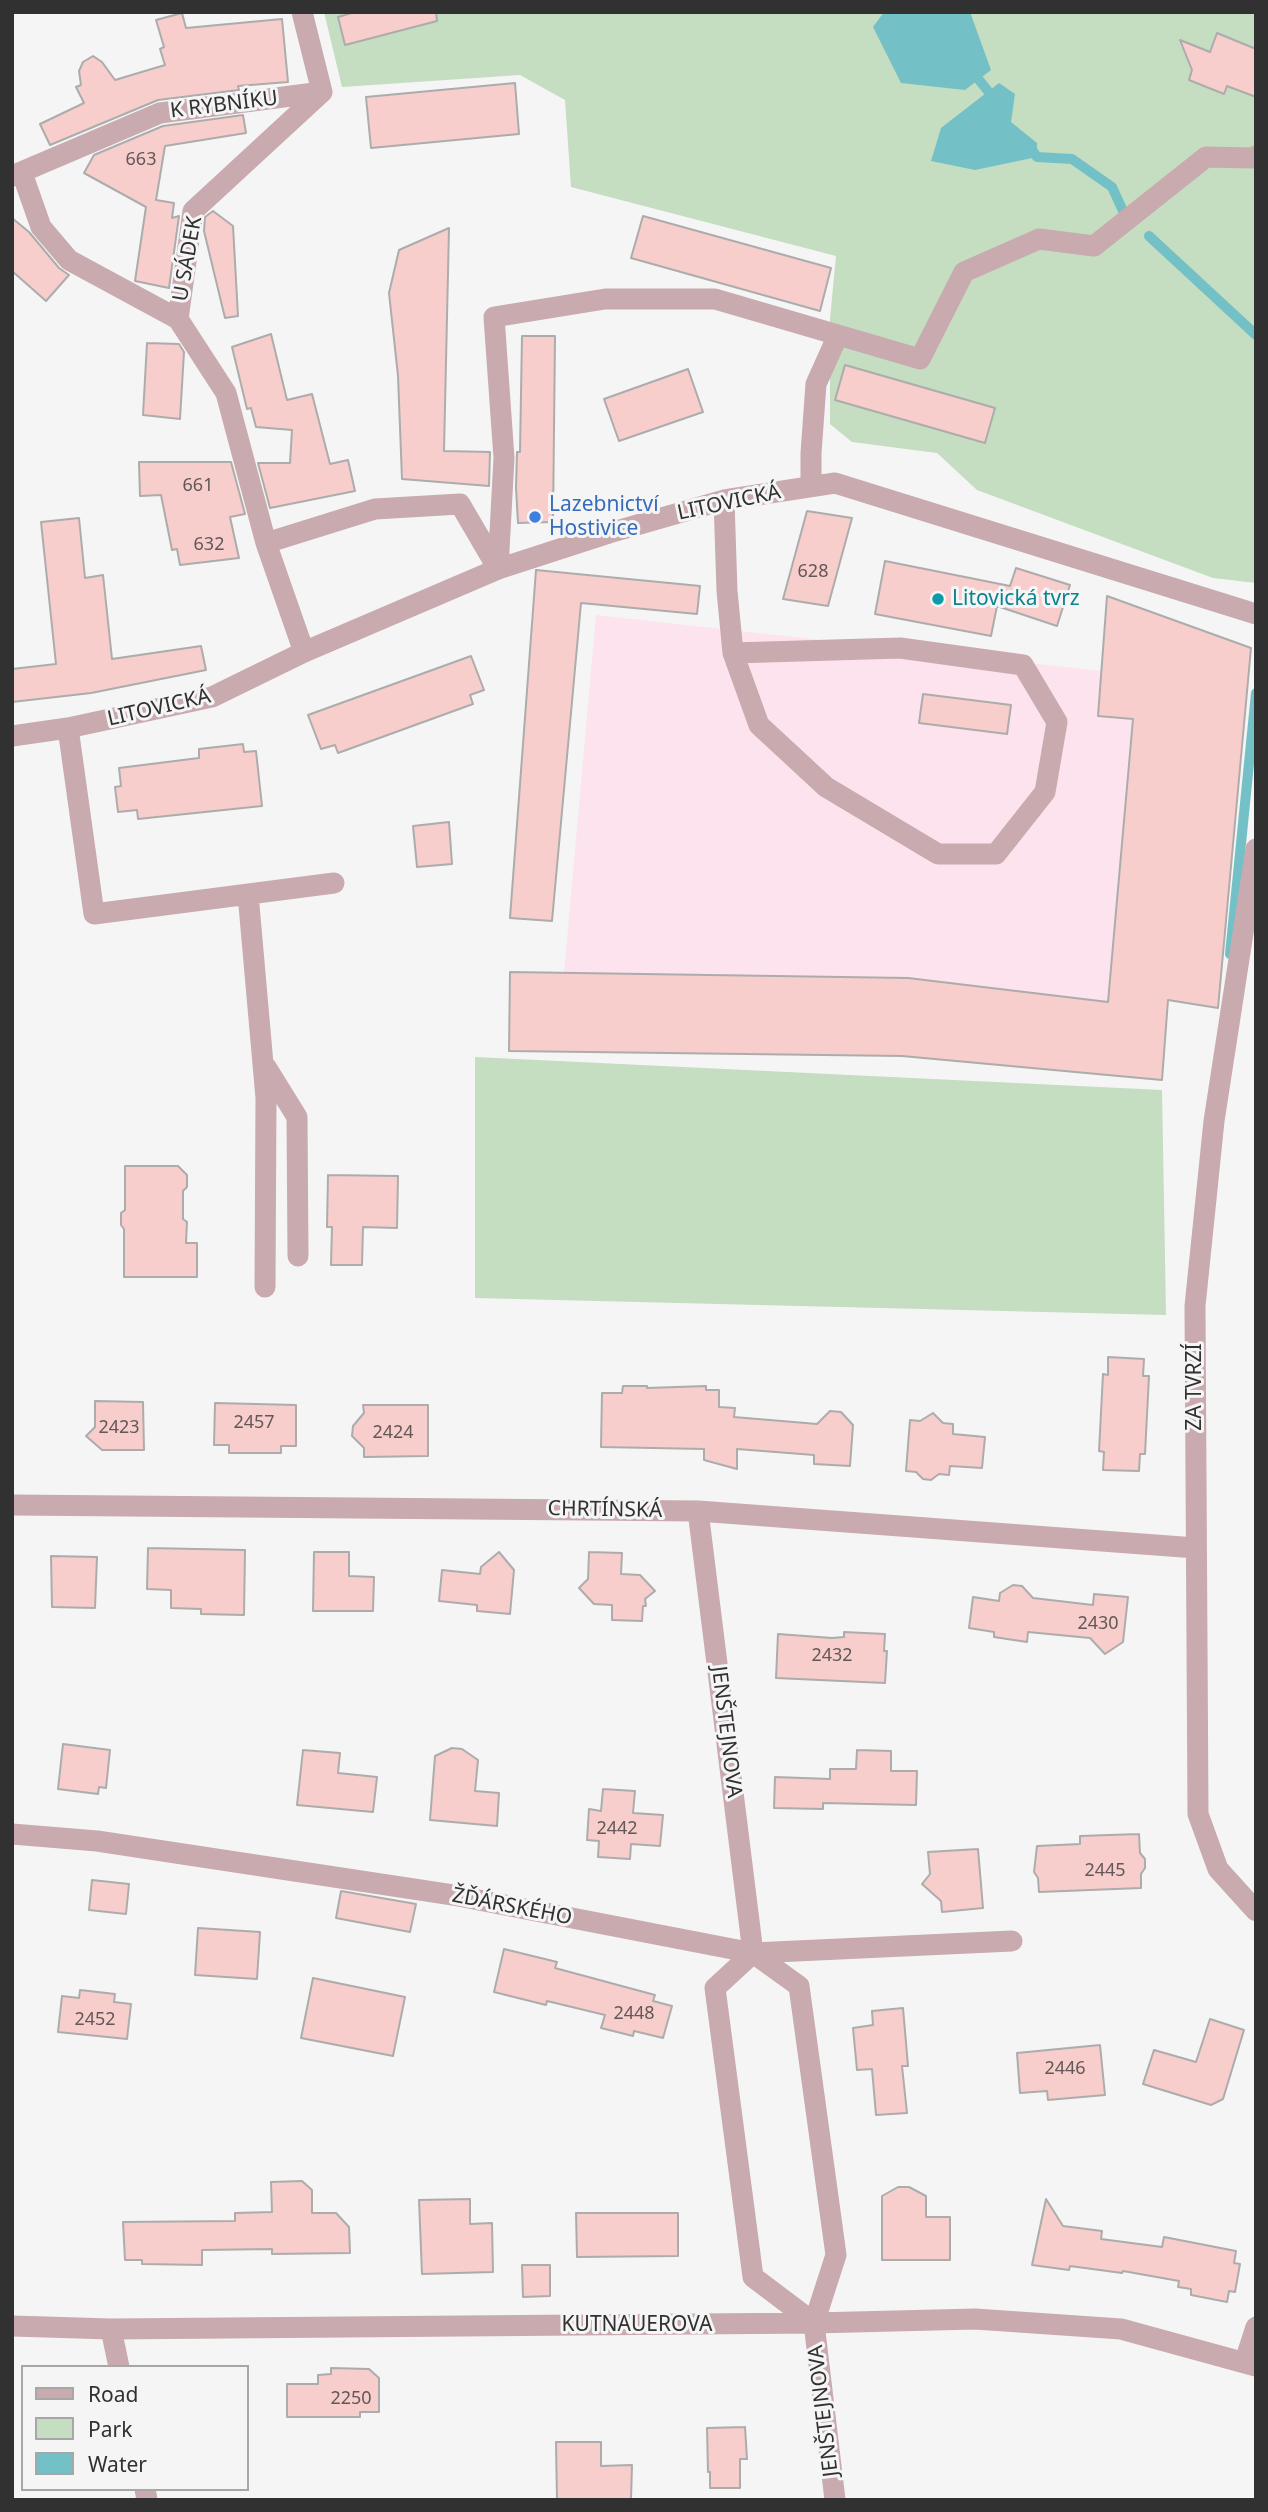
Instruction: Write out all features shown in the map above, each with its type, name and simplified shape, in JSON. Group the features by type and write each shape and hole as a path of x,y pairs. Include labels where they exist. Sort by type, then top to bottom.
{"street":[{"path":"302,12 322,92"},
{"name":"K RYBNÍKU","path":"17,175 160,113 322,92"},
{"name":"U SÁDEK","path":"304,652 266,543 226,393 178,319 193,211 322,92"},
{"path":"498,569 504,458 494,317 605,299 715,299 920,359 964,272 1038,239 1094,246 1206,157 1256,156"},
{"path":"17,175 41,227 69,260 178,319"},
{"path":"811,486 816,384 838,335"},
{"name":"LITOVICKÁ","path":"12,736 68,728 212,697 304,652 498,569 724,500 835,483 1256,614"},
{"path":"724,500 727,591 733,653 759,725 826,787 938,854 996,854 1045,792 1057,722 1023,665 900,648 733,653"},
{"path":"266,543 374,509 460,504 498,569"},
{"path":"68,728 94,914 334,883"},
{"name":"ZA TVRZÍ","path":"1256,849 1214,1121 1195,1306 1198,1814 1218,1869 1256,1911"},
{"path":"248,894 266,1098 265,1287"},
{"path":"263,1062 297,1117 298,1256"},
{"name":"CHRTÍNSKÁ","path":"12,1504 698,1511 1196,1548"},
{"name":"JENŠTEJNOVA","path":"698,1511 753,1953 799,1986 836,2255 814,2323 835,2500"},
{"name":"ŽĎÁRSKÉHO","path":"12,1834 97,1841 453,1895 753,1953 1012,1941"},
{"name":"JENŠTEJNOVA","path":"753,1953 715,1988 753,2277 814,2323"},
{"name":"KUTNAUEROVA","path":"12,2326 111,2329 814,2323 975,2319 1121,2329 1250,2363"},
{"path":"1250,2363 1256,2327"},
{"path":"111,2329 119,2365"}],"shaded area":[{"path":"596,615 1101,671 1098,715 1133,719 1108,1002 908,978 564,973"}],"green space":[{"path":"324,12 1256,12 1256,583 1213,578 977,490 937,453 852,442 830,424 830,319 836,256 571,187 565,100 520,75 342,87"},
{"path":"475,1057 1162,1090 1166,1315 475,1298"}],"water":[{"path":"884,12 970,12 991,70 965,90 901,83 873,27"},
{"path":"999,83 1015,94 1011,122 1037,143 1037,157 975,170 931,161 941,128"}],"building":[{"path":"355,12 436,12 437,21 345,45 338,17"},
{"path":"182,13 186,28 282,19 288,82 238,86 239,90 158,100 50,145 40,124 84,103 76,87 81,85 79,71 83,62 93,56 102,62 115,80 165,65 160,49 164,47 156,20"},
{"path":"1217,33 1256,49 1256,97 1227,86 1224,94 1189,80 1192,70 1180,40 1210,52"},
{"path":"515,83 519,134 371,148 366,97"},
{"path":"243,115 246,133 165,146 156,200 174,203 172,218 179,216 169,288 135,281 146,207 84,173 94,155 163,126"},
{"path":"213,211 233,226 238,316 225,318 204,231 205,217"},
{"path":"643,216 831,268 820,311 631,258"},
{"path":"12,218 29,232 59,268 69,275 46,301 12,271"},
{"path":"449,228 444,451 490,452 489,486 402,479 398,376 389,293 399,250"},
{"path":"271,334 287,400 312,394 330,464 348,460 355,491 270,508 258,463 290,463 292,430 256,427 251,408 247,409 232,347"},
{"path":"522,336 555,336 553,522 518,523 516,488 517,452 520,452"},
{"path":"147,343 179,344 184,352 180,419 143,415"},
{"path":"845,365 995,408 985,443 835,400"},
{"path":"688,369 703,412 619,441 604,399"},
{"path":"139,462 231,462 245,514 230,517 239,558 180,565 177,549 172,550 161,495 140,496"},
{"path":"807,511 852,518 828,606 783,599"},
{"path":"79,518 85,578 103,575 112,659 201,646 206,670 91,693 12,702 12,669 56,664 41,522"},
{"name":"Litovická tvrz","path":"885,561 1010,586 1016,568 1070,585 1057,626 997,606 991,636 875,614"},
{"path":"536,570 700,586 697,614 581,603 552,921 510,918"},
{"path":"1107,596 1251,648 1218,1008 1168,1000 1162,1080 902,1056 509,1051 510,972 908,978 1108,1002 1133,719 1098,716"},
{"path":"471,656 484,690 470,695 473,704 338,753 335,745 321,749 308,715"},
{"path":"923,694 1011,705 1007,734 919,723"},
{"path":"243,744 244,752 256,751 262,806 138,819 137,810 118,812 115,787 121,786 119,768 199,758 199,749"},
{"path":"449,822 452,864 417,867 413,826"},
{"path":"125,1166 178,1166 187,1175 187,1187 183,1191 183,1219 187,1222 186,1243 197,1243 197,1277 124,1277 124,1229 121,1225 121,1213 125,1210"},
{"path":"328,1175 398,1176 397,1228 363,1227 362,1265 331,1265 332,1227 327,1227"},
{"path":"1108,1357 1144,1359 1143,1376 1149,1376 1145,1454 1140,1454 1139,1471 1103,1470 1104,1452 1099,1451 1103,1374 1108,1375"},
{"path":"623,1386 706,1386 706,1390 719,1390 719,1407 735,1408 734,1417 817,1424 830,1411 841,1412 853,1425 850,1466 814,1464 814,1455 737,1449 737,1469 704,1460 704,1449 601,1447 602,1393 622,1393"},
{"path":"95,1401 143,1402 144,1450 102,1450 86,1436 95,1427"},
{"path":"215,1403 296,1405 296,1446 281,1446 281,1453 229,1453 229,1445 214,1445"},
{"path":"363,1405 428,1405 428,1456 364,1457 364,1448 352,1436 353,1426 364,1413"},
{"path":"933,1413 943,1423 953,1424 953,1434 985,1437 982,1468 950,1466 949,1475 939,1474 931,1480 923,1479 916,1472 906,1471 910,1420 920,1421"},
{"path":"148,1548 245,1550 244,1615 201,1614 201,1609 171,1608 171,1590 147,1589"},
{"path":"314,1552 349,1552 349,1576 374,1577 373,1611 313,1611"},
{"path":"499,1552 514,1570 510,1614 477,1611 477,1605 439,1601 442,1570 480,1574 481,1567"},
{"path":"589,1552 622,1553 621,1574 640,1575 655,1591 645,1599 642,1621 612,1620 612,1605 594,1604 579,1588 588,1579"},
{"path":"51,1556 97,1557 95,1608 52,1607"},
{"path":"1013,1585 1022,1586 1033,1598 1093,1605 1094,1594 1128,1597 1123,1642 1105,1654 1090,1638 1028,1632 1027,1642 994,1637 994,1632 969,1628 973,1597 999,1601 1000,1593"},
{"path":"844,1632 885,1634 885,1683 776,1678 778,1634 832,1638 844,1637"},
{"path":"63,1744 110,1750 106,1788 99,1787 98,1794 58,1789"},
{"path":"452,1748 462,1749 478,1760 475,1791 499,1793 497,1826 430,1820 435,1756"},
{"path":"303,1750 340,1753 338,1773 377,1777 373,1812 297,1805"},
{"path":"857,1750 891,1751 891,1771 917,1771 916,1805 823,1803 823,1809 774,1808 775,1777 830,1779 830,1769 856,1769"},
{"path":"603,1789 635,1791 633,1813 663,1815 660,1846 631,1844 630,1859 598,1857 599,1841 587,1840 589,1809 601,1811"},
{"path":"1139,1834 1140,1853 1145,1859 1141,1888 1039,1892 1038,1878 1034,1872 1037,1846 1080,1844 1080,1836"},
{"path":"978,1849 983,1908 942,1912 941,1901 922,1884 930,1874 928,1852"},
{"path":"92,1880 129,1884 126,1914 89,1910"},
{"path":"341,1891 416,1904 410,1932 336,1918"},
{"path":"198,1928 260,1932 257,1979 195,1975"},
{"path":"504,1949 557,1962 555,1968 655,1995 653,2001 672,2006 663,2038 634,2031 633,2036 601,2028 605,2015 547,2001 546,2005 494,1992"},
{"path":"313,1978 405,1997 393,2056 301,2038"},
{"path":"80,1990 115,1994 114,2002 131,2004 127,2039 58,2032 62,1996 79,1998"},
{"path":"903,2008 908,2066 902,2066 907,2113 876,2115 872,2069 857,2070 853,2028 873,2025 872,2011"},
{"path":"1210,2019 1244,2030 1223,2099 1211,2105 1143,2084 1154,2050 1196,2062"},
{"path":"1100,2045 1105,2095 1048,2100 1047,2091 1020,2093 1017,2053"},
{"path":"302,2181 312,2190 312,2213 336,2213 349,2227 350,2253 272,2254 272,2249 202,2250 202,2265 142,2264 142,2260 125,2260 123,2222 235,2221 235,2213 272,2212 271,2182"},
{"path":"898,2187 909,2187 926,2196 926,2217 950,2217 950,2260 882,2260 882,2196"},
{"path":"470,2199 470,2224 492,2223 493,2272 422,2274 419,2200"},
{"path":"1046,2199 1063,2226 1102,2231 1101,2239 1162,2247 1164,2237 1236,2251 1234,2263 1240,2264 1235,2292 1229,2291 1227,2302 1191,2295 1191,2289 1178,2287 1179,2281 1123,2271 1070,2266 1069,2270 1032,2265"},
{"path":"576,2213 678,2213 678,2256 577,2257"},
{"path":"522,2265 550,2265 550,2296 523,2297"},
{"path":"331,2368 369,2369 379,2378 379,2412 360,2412 360,2417 287,2417 287,2384 318,2384 318,2375 331,2374"},
{"path":"745,2427 747,2459 740,2459 740,2488 710,2488 707,2428"},
{"path":"556,2442 601,2442 601,2466 632,2465 631,2500 557,2500"}],"waterway":[{"path":"972,71 995,100"},
{"path":"1031,148 1037,157 1072,159 1112,187 1124,213"},
{"path":"1149,236 1256,335"},
{"path":"1230,954 1256,693"}],"place":[{"name":"Lazebnictví Hostivice","path":"535,517"},
{"name":"Litovická tvrz","path":"938,599"}]}
